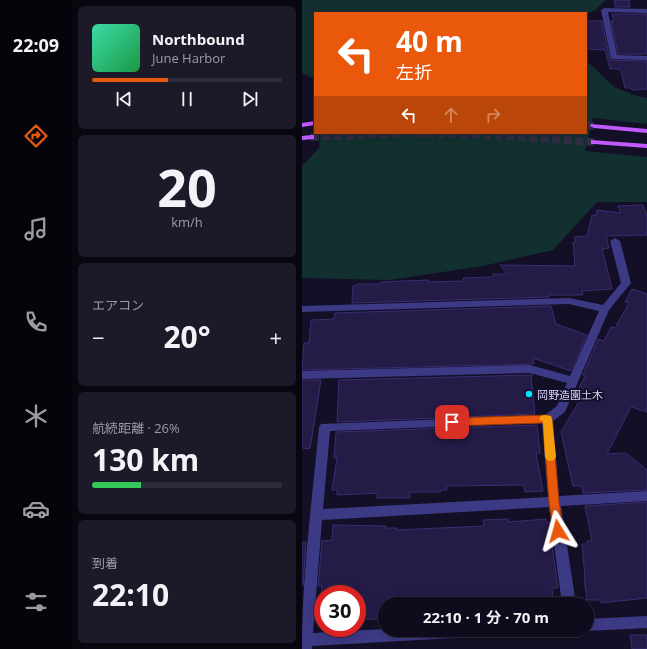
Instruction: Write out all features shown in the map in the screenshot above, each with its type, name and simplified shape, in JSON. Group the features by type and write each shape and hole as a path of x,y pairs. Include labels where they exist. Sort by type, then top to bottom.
{"main road":[{"path":"302,125 314,124"},
{"path":"594,126 647,131"},
{"path":"302,138 311,137"},
{"path":"594,142 647,146"}],"street":[{"path":"647,11 604,10 614,57 647,58"},
{"path":"390,637 304,643 325,427 547,419 561,409 605,309 626,283 614,241"},
{"path":"302,308 569,301 605,309"},
{"path":"302,375 530,369 573,381"},
{"path":"547,419 554,502 568,597"},
{"path":"316,515 647,496"},
{"path":"594,625 647,622"}],"green space":[{"path":"302,0 606,0 594,11 587,14 587,12 314,12 314,79 302,73"},
{"path":"587,61 614,87 637,96 647,98 647,124 593,118 585,151 647,157 647,202 597,202 553,250 483,266 389,280 302,278 302,166 319,148 320,134 587,134"}],"building":[{"path":"614,0 629,0 630,7 615,7"},
{"path":"612,14 647,14 647,54 618,54 611,21 614,21"},
{"path":"587,21 602,21 610,60 647,61 647,89 632,90 631,88 625,88 621,71 619,69 610,69 605,50 587,49"},
{"path":"643,205 647,216 647,235 606,236 609,248 602,249 612,289 582,291 583,295 548,295 549,297 352,303 353,286 356,286 357,284 381,284 381,282 428,280 428,282 464,281 463,278 491,277 494,276 493,274 507,274 500,265 575,266 573,242 576,242 574,237 587,236 592,215 596,215 597,210 621,213 618,206"},
{"path":"632,289 647,294 647,412 631,407 607,454 626,453 647,470 647,490 583,493 582,486 573,486 561,432 583,395 577,392 585,376 583,375 598,339 604,341 611,327 615,328 629,303 625,302"},
{"path":"551,306 556,324 587,335 571,371 533,358 534,364 302,370 304,343 309,343 311,320 334,319 335,313"},
{"path":"533,375 531,376 535,414 337,422 339,380"},
{"path":"302,380 321,380 310,449 302,448"},
{"path":"537,425 540,453 536,453 543,491 525,492 524,485 446,486 447,490 441,490 441,492 410,492 410,498 377,498 378,493 337,495 337,490 332,490 337,458 334,458 336,432"},
{"path":"647,502 647,598 601,603 601,600 594,600 594,597 587,597 582,544 587,544 587,541 592,541 585,506"},
{"path":"508,519 509,522 546,519 546,522 549,522 558,588 552,588 553,597 378,597 378,619 366,619 366,585 318,585 322,541 332,540 333,525 386,526 386,528 397,528 397,530 484,526 483,520"},
{"path":"302,542 306,542 303,585 302,585"},
{"path":"630,635 647,635 647,649 632,649"}],"tunnel":[{"path":"587,125 594,126"},
{"path":"311,137 384,134"},
{"path":"452,134 494,135 594,142"}],"slow traffic":[{"path":"544,419 547,419 550,457"}],"place":[{"name":"岡野造園土木","path":"529,394"}],"route":[{"path":"452,422 547,419 558,531"}]}
